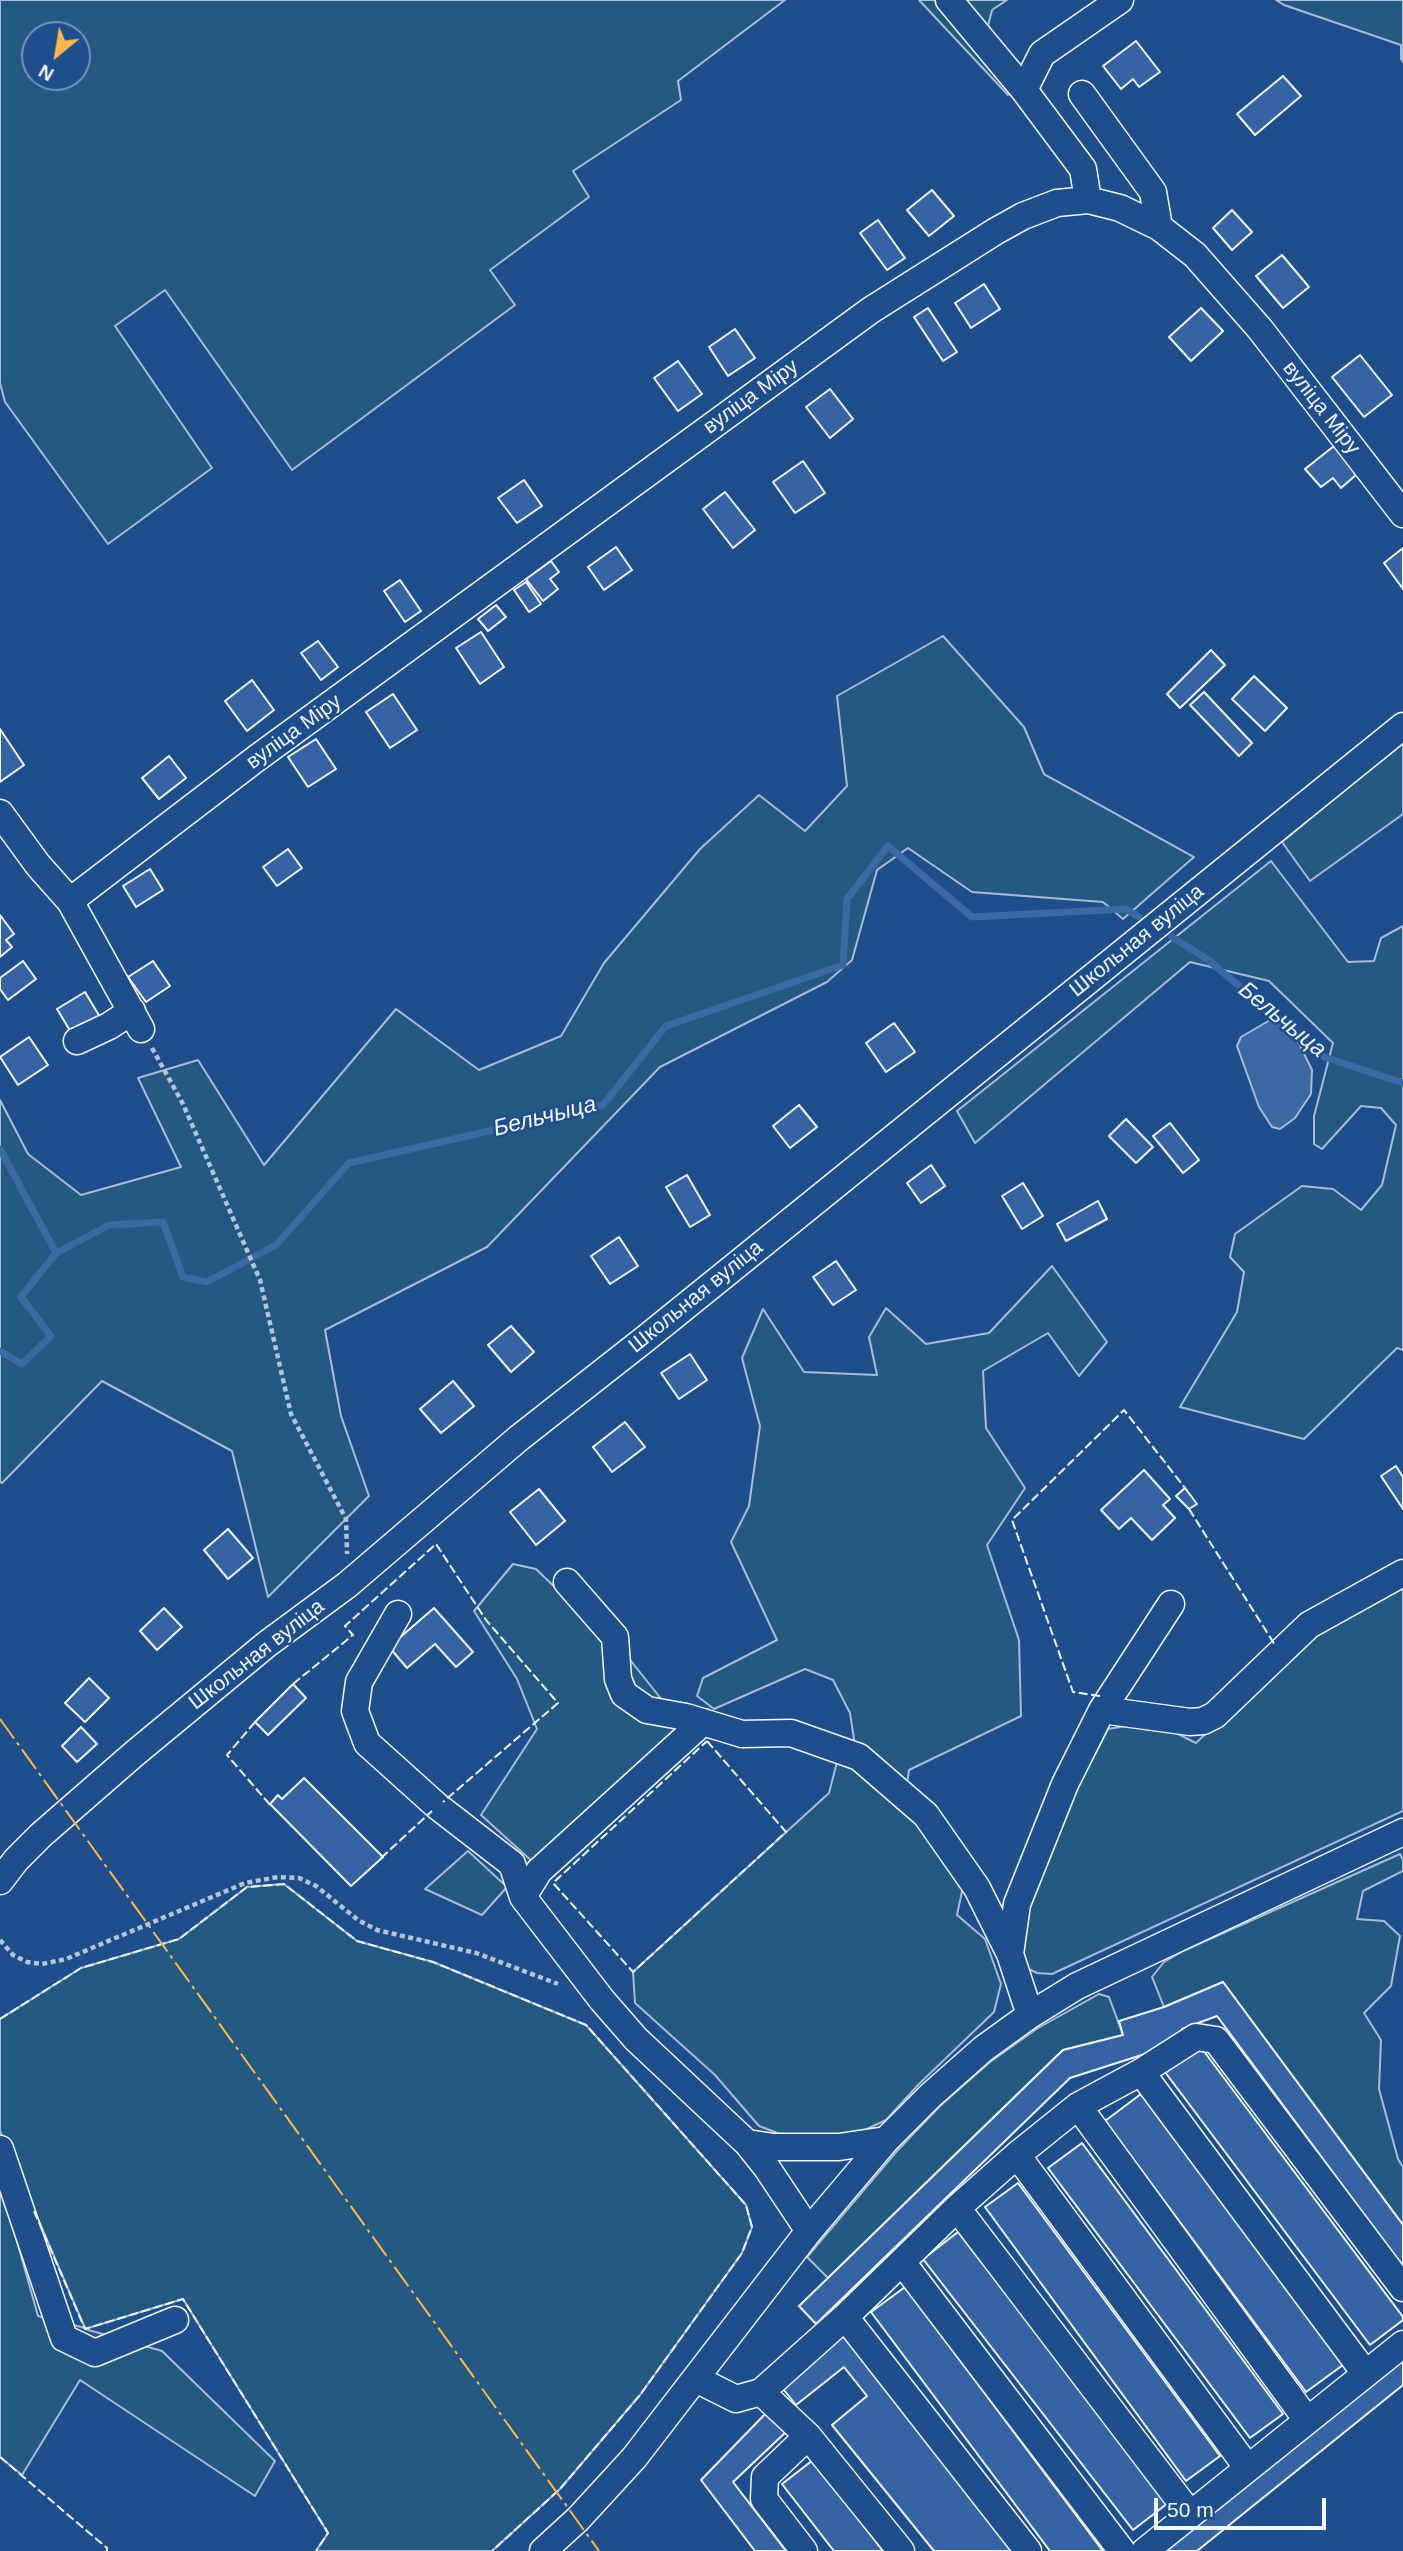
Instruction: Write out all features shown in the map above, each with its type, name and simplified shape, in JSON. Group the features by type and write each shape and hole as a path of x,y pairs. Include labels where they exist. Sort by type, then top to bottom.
{"street":[{"path":"949,0 1024,90 1083,169 1088,200"},
{"path":"1024,90 1042,54 1120,0"},
{"path":"1082,94 1153,192 1159,227"},
{"path":"1083,169 1098,136 1107,130"},
{"name":"вуліца Міру","path":"70,901 257,758 871,310 1023,216 1057,203 1088,200 1120,208 1159,227 1195,256 1259,329 1403,514"},
{"name":"Школьная вуліца","path":"0,1881 41,1835 267,1644 347,1585 519,1438 1403,726"},
{"path":"0,813 38,865 70,901 137,1020 109,1026 77,1041"},
{"path":"1102,1710 1190,1722 1203,1721 1215,1715 1309,1625 1403,1573"},
{"path":"566,1582 614,1637 618,1679 624,1694 647,1710 742,1734 791,1733 859,1757 926,1815 977,1888 1010,1954 1030,2015"},
{"path":"1010,1954 1017,1904 1065,1784 1102,1710 1171,1604"},
{"path":"398,1614 359,1682 355,1711 367,1743 438,1806 512,1864 523,1898 602,2000 636,2039 747,2143 768,2168 809,2231"},
{"path":"523,1898 539,1871 703,1722"},
{"path":"543,2551 578,2519 634,2458 809,2231 886,2140 983,2049 1077,1986 1403,1832"},
{"path":"696,2379 736,2399 761,2392 1017,2155 1079,2106 1141,2072 1196,2037 1216,2040 1403,2288"},
{"path":"1141,2072 1365,2373"},
{"path":"1079,2106 1307,2420"},
{"path":"747,2143 774,2147 839,2147 886,2140"},
{"path":"0,2149 64,2338 95,2353 175,2320"},
{"path":"1017,2155 1247,2467"},
{"path":"957,2208 1190,2514"},
{"path":"902,2262 1122,2551"},
{"path":"845,2317 1028,2551"},
{"path":"1144,2551 1403,2344"},
{"path":"761,2392 808,2436 901,2551"},
{"path":"804,2551 764,2499 765,2477 808,2436"}],"path":[{"path":"137,1020 183,1104 260,1280 290,1414 346,1519 347,1585"},
{"path":"0,1940 13,1955 27,1962 41,1964 66,1959 245,1883 278,1877 299,1878 316,1886 358,1920 377,1930 476,1953 564,1986"}],"shaded area":[{"path":"0,0 785,0 678,81 681,100 573,171 589,197 490,270 515,305 292,470 165,290 115,326 212,468 108,544 5,402 0,383"},
{"path":"919,0 1007,0 992,10 988,26 1025,82 1008,95"},
{"path":"1276,0 1403,0 1403,62 1401,45"},
{"path":"943,636 1024,727 1044,774 1194,857 1123,919 1103,902 972,892 908,848 877,870 852,960 827,982 660,1067 487,1247 325,1330 341,1416 369,1496 268,1597 232,1451 102,1381 2,1483 0,1482 0,1100 28,1154 81,1195 181,1167 138,1078 198,1060 264,1165 396,1009 479,1070 561,1036 604,963 700,849 759,795 805,831 847,786 837,696"},
{"path":"1403,741 1403,814 1310,881 1282,842"},
{"path":"1271,861 1348,962 1374,961 1381,938 1403,926 1403,1350 1397,1348 1304,1439 1180,1407 1237,1312 1244,1272 1230,1257 1235,1234 1302,1186 1333,1189 1361,1210 1382,1185 1396,1125 1381,1108 1361,1106 1322,1149 1314,1144 1314,1116 1333,1043 1269,981 1190,962 975,1143 957,1111"},
{"path":"1052,1266 1107,1342 1079,1376 1048,1333 983,1371 986,1428 1025,1488 987,1545 1019,1640 1021,1716 909,1770 904,1804 964,1882 957,1915 985,1939 1001,1984 994,2012 919,2084 886,2120 850,2137 788,2137 759,2126 715,2075 635,2003 633,1972 829,1793 837,1762 855,1746 850,1713 833,1680 805,1669 714,1709 697,1696 703,1678 777,1640 731,1542 749,1506 760,1426 742,1358 763,1309 804,1372 877,1375 869,1337 886,1308 926,1344 989,1333"},
{"path":"513,1564 536,1569 631,1661 686,1730 535,1864 481,1815 537,1729 517,1679 474,1611"},
{"path":"1403,1582 1403,1811 1052,1974 1037,1973 1023,1966 1024,1908 1076,1790 1108,1729 1143,1723 1164,1727 1196,1743 1311,1634"},
{"path":"468,1851 507,1887 482,1915 425,1889"},
{"path":"1400,1854 1403,1871 1363,1891 1357,1919 1384,1921 1400,1936 1391,1986 1364,2013 1381,2040 1379,2089 1398,2159 1403,2167 1403,2225 1223,1982 1164,2007 1152,1977 1164,1962 1183,1951"},
{"path":"284,1884 357,1941 433,1962 586,2025 746,2205 752,2227 742,2253 640,2395 560,2489 492,2551 316,2551 328,2533 183,2299 85,2329 162,2351 275,2461 255,2496 80,2380 22,2475 0,2457 0,2181 38,2316 85,2328 0,2131 0,2019 81,1968 179,1939 247,1887"},
{"path":"1099,1994 1109,1997 1123,2035 1063,2050 828,2278 807,2257 897,2151 940,2106 990,2062 1038,2028"}],"water":[{"path":"1277,1016 1291,1027 1312,1070 1311,1094 1295,1118 1280,1129 1272,1127 1259,1107 1237,1046 1241,1037"}],"building":[{"path":"1136,41 1160,72 1139,87 1133,79 1121,89 1103,66"},
{"path":"1283,76 1301,96 1255,135 1237,114"},
{"path":"932,190 954,216 929,236 907,210"},
{"path":"1232,210 1252,232 1232,250 1213,228"},
{"path":"878,220 905,258 887,270 860,233"},
{"path":"1282,255 1309,287 1283,308 1256,276"},
{"path":"984,284 1000,309 971,328 955,303"},
{"path":"928,308 957,352 943,361 914,317"},
{"path":"1201,308 1223,331 1191,361 1169,337"},
{"path":"735,329 755,358 728,376 709,347"},
{"path":"1360,355 1392,395 1364,417 1332,377"},
{"path":"678,361 702,394 678,411 654,378"},
{"path":"830,389 853,419 830,438 806,407"},
{"path":"1334,446 1357,474 1341,488 1333,478 1321,487 1305,469"},
{"path":"803,461 825,493 795,513 773,482"},
{"path":"524,480 542,506 517,523 498,498"},
{"path":"725,492 755,530 733,548 703,509"},
{"path":"616,547 632,570 604,590 588,567"},
{"path":"1403,548 1403,589 1384,563"},
{"path":"551,561 559,572 550,579 558,589 543,601 526,579"},
{"path":"400,580 421,611 405,622 384,591"},
{"path":"526,582 541,604 529,612 514,590"},
{"path":"496,605 506,617 488,631 478,619"},
{"path":"481,632 504,667 480,684 456,648"},
{"path":"318,641 338,667 321,680 301,653"},
{"path":"1211,650 1225,665 1180,708 1167,694"},
{"path":"1254,676 1287,708 1265,731 1232,699"},
{"path":"252,680 274,710 247,731 225,701"},
{"path":"1204,692 1252,743 1239,756 1190,705"},
{"path":"393,694 417,730 390,748 366,712"},
{"path":"0,729 24,765 0,782"},
{"path":"316,739 336,769 308,787 288,757"},
{"path":"169,756 186,778 159,799 142,778"},
{"path":"288,849 302,868 277,886 263,867"},
{"path":"150,869 163,890 136,907 123,886"},
{"path":"0,915 14,934 6,940 12,947 0,957"},
{"path":"23,961 36,979 8,1000 0,989 0,978"},
{"path":"153,961 170,986 146,1002 128,977"},
{"path":"85,992 100,1017 72,1034 57,1009"},
{"path":"894,1023 915,1052 886,1072 866,1043"},
{"path":"29,1037 48,1065 18,1085 0,1057"},
{"path":"799,1105 817,1127 790,1148 773,1126"},
{"path":"1126,1119 1153,1147 1136,1163 1109,1136"},
{"path":"1170,1123 1199,1160 1183,1173 1153,1136"},
{"path":"931,1165 945,1186 921,1203 907,1183"},
{"path":"687,1175 710,1215 690,1227 666,1187"},
{"path":"1023,1183 1043,1216 1022,1229 1002,1196"},
{"path":"1098,1201 1107,1219 1066,1241 1057,1224"},
{"path":"619,1237 638,1266 610,1284 591,1256"},
{"path":"836,1261 856,1290 833,1305 813,1277"},
{"path":"511,1326 534,1352 511,1372 488,1345"},
{"path":"690,1354 707,1380 679,1399 661,1373"},
{"path":"453,1381 474,1406 441,1433 420,1409"},
{"path":"625,1422 645,1447 612,1472 593,1447"},
{"path":"1396,1466 1403,1477 1403,1509 1381,1476"},
{"path":"1144,1470 1170,1499 1163,1505 1175,1518 1152,1540 1131,1518 1119,1529 1101,1510"},
{"path":"1185,1488 1197,1504 1189,1509 1176,1496"},
{"path":"539,1489 565,1521 536,1545 510,1512"},
{"path":"228,1529 253,1558 228,1579 204,1550"},
{"path":"164,1608 182,1627 157,1650 140,1631"},
{"path":"434,1608 473,1652 456,1667 435,1644 407,1668 389,1647"},
{"path":"89,1678 109,1698 85,1722 65,1703"},
{"path":"293,1684 306,1698 268,1735 255,1722"},
{"path":"81,1727 97,1744 77,1762 62,1746"},
{"path":"304,1778 383,1857 351,1886 270,1804 278,1795 282,1799"},
{"path":"1223,1982 1403,2225 1403,2267 1217,2016 1182,2029 1185,2036 1148,2053 1070,2078 816,2324 799,2306 1063,2050 1123,2035 1119,2021 1164,2007"},
{"path":"1200,2046 1403,2317 1403,2320 1370,2345 1165,2072"},
{"path":"1141,2094 1343,2365 1306,2392 1105,2121"},
{"path":"1082,2143 1283,2414 1250,2438 1048,2168"},
{"path":"1018,2183 1220,2456 1186,2481 985,2207"},
{"path":"958,2232 1168,2503 1133,2530 923,2259"},
{"path":"905,2287 1103,2551 1050,2551 871,2312"},
{"path":"844,2334 1019,2551 934,2551 832,2425 867,2396 844,2367 796,2405 780,2385"},
{"path":"1403,2354 1403,2385 1197,2551 1161,2551"},
{"path":"769,2410 787,2431 733,2482 786,2551 755,2551 701,2480"},
{"path":"813,2460 883,2551 834,2551 782,2484"}],"waterway":[{"name":"Бельчыца","path":"0,1351 22,1364 51,1336 21,1297 56,1253 109,1225 163,1222 183,1277 207,1282 276,1245 349,1163 603,1105 666,1026 843,965 847,899 888,846 972,917 1126,909 1139,917"},
{"name":"Бельчыца","path":"1172,937 1207,959 1324,1057 1403,1083"},
{"path":"0,1149 56,1253"}],"fence":[{"path":"1100,1696 1073,1692 1012,1520 1124,1410 1185,1488"},
{"path":"1189,1509 1275,1645"},
{"path":"293,1684 353,1635 345,1626 436,1544 486,1620 558,1703 443,1802"},
{"path":"255,1722 227,1755 271,1806"},
{"path":"707,1741 786,1832 633,1972 553,1883 707,1741"},
{"path":"381,1858 432,1811"},
{"path":"0,2019 81,1968 179,1939 247,1887 284,1884 357,1941 433,1962 586,2025 746,2205 752,2227 742,2253 640,2395 560,2489 492,2551"},
{"path":"34,2211 85,2329 183,2299 328,2533 316,2551"},
{"path":"0,2457 107,2548 107,2551"}],"power":[{"path":"0,1719 599,2551"}]}
